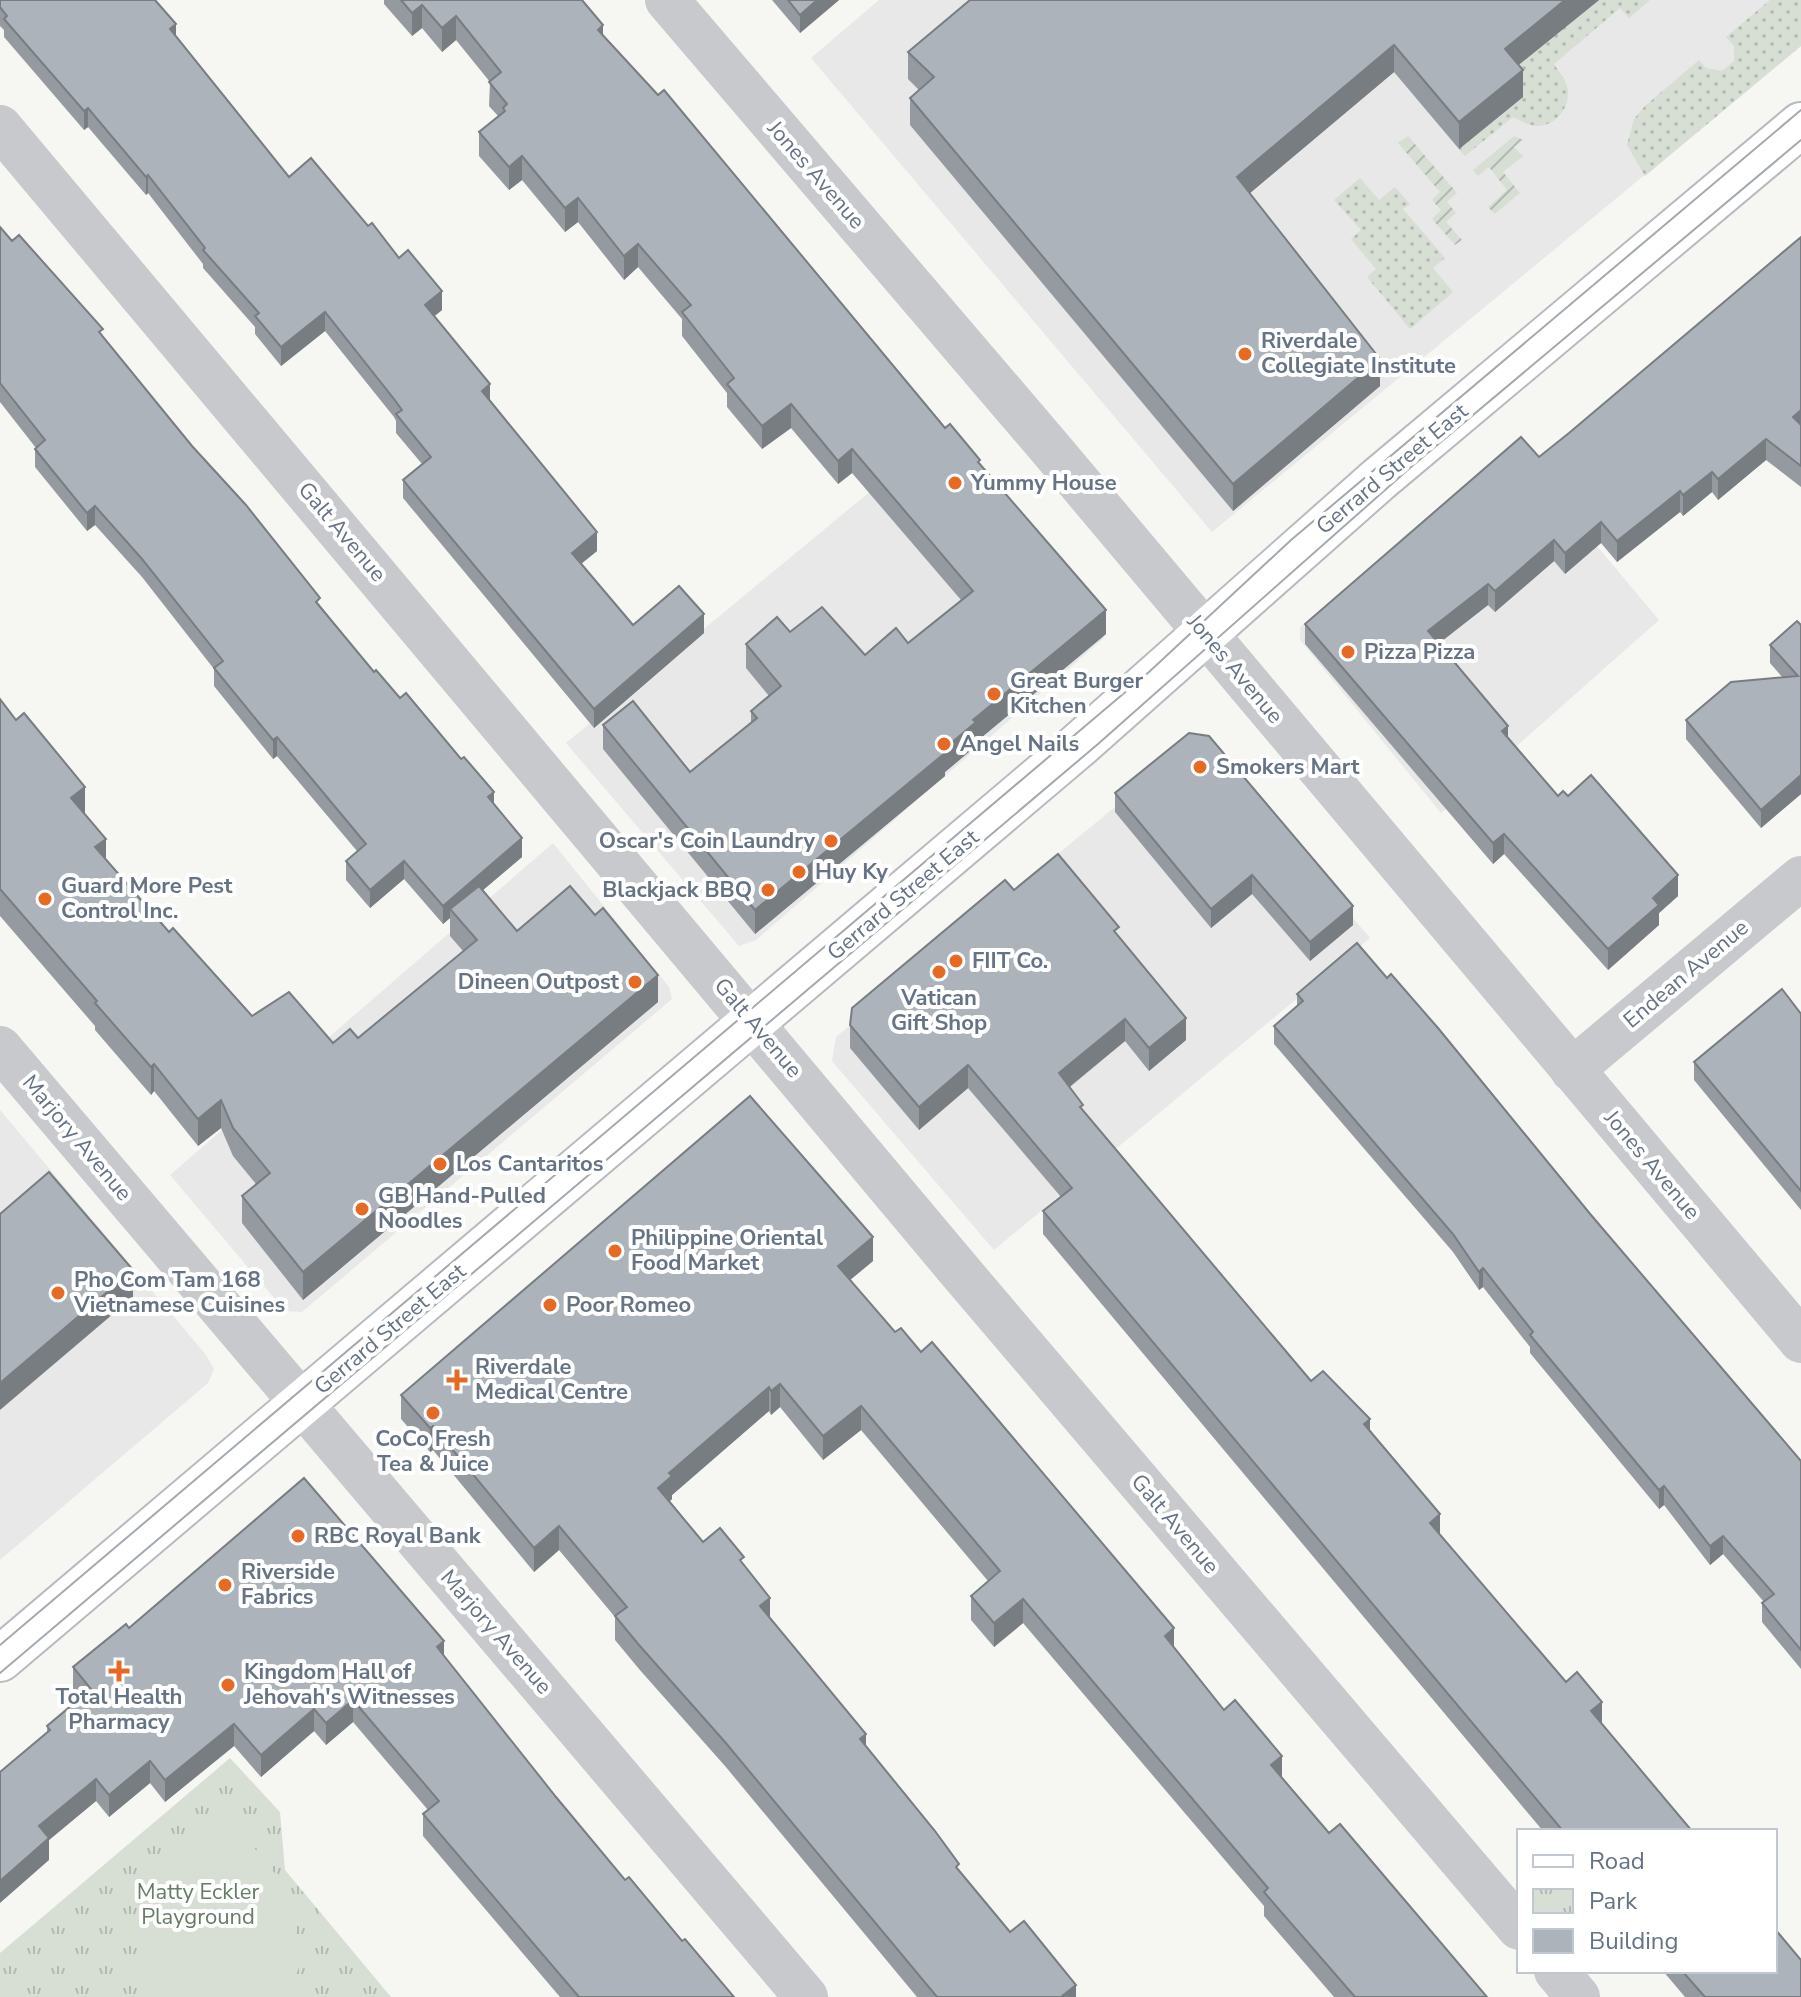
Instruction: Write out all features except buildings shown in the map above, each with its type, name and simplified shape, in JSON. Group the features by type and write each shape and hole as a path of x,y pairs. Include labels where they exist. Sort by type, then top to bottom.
{"main road":[{"name":"Gerrard Street East","path":"0,1659 753,1022 1205,634 1367,489 1801,125"}],"street":[{"name":"Jones Avenue","path":"667,0 1070,471 1801,1341"},
{"name":"Galt Avenue","path":"0,127 958,1269 1517,1926"},
{"name":"Endean Avenue","path":"1572,1070 1801,878"},
{"name":"Marjory Avenue","path":"0,1048 806,1997"},
{"path":"1558,1973 1578,1997"}],"shaded area":[{"name":"Riverdale Collegiate Institute","path":"879,0 1801,0 1801,46 1212,532 811,58"},
{"path":"942,432 1104,625 1104,638 756,940 739,946 566,743"},
{"path":"1512,445 1659,620 1441,813 1300,640 1300,627"},
{"path":"1189,746 1208,748 1370,938 994,1250 832,1061 836,1037"},
{"path":"553,843 669,987 672,999 302,1312 285,1311 170,1175"},
{"path":"0,1110 206,1355 214,1369 208,1383 0,1560"}],"green space":[{"path":"1599,0 1650,0 1629,18 1620,8 1554,64 1565,80 1568,93 1565,107 1557,118 1537,126 1513,117 1465,156 1459,149 1522,98 1502,72"},
{"path":"1770,0 1801,0 1801,46 1645,176 1627,145 1634,119 1699,60 1706,68 1722,71 1734,61 1734,46 1726,37"},
{"path":"1408,136 1457,193 1447,202 1456,213 1446,222 1462,240 1455,245 1432,219 1441,210 1432,200 1440,192 1398,143"},
{"path":"1514,136 1523,140 1514,147 1523,156 1503,172 1520,193 1495,214 1488,207 1507,190 1489,167 1478,176 1473,170"},
{"path":"1360,178 1379,200 1395,187 1410,204 1403,209 1445,258 1433,268 1453,292 1410,329 1367,277 1376,269 1351,239 1361,230 1334,200"},
{"name":"Matty Eckler Playground","path":"230,1758 280,1812 285,1870 391,1997 0,1997 0,1953"},
{"path":"225,1812 286,1887 302,1959 288,1997 161,1997 141,1974 133,1921 190,1840"}],"tram line":[{"path":"0,1645 1149,672 1291,540 1801,110"},
{"path":"0,1673 1098,744 1411,467 1801,140"}],"place":[{"name":"Riverdale Collegiate Institute","path":"1245,354"},
{"name":"Yummy House","path":"955,483"},
{"name":"Pizza Pizza","path":"1348,652"},
{"name":"Great Burger Kitchen","path":"994,694"},
{"name":"Angel Nails","path":"944,744"},
{"name":"Smokers Mart","path":"1200,767"},
{"name":"Oscar's Coin Laundry","path":"831,841"},
{"name":"Huy Ky","path":"799,872"},
{"name":"Blackjack BBQ","path":"768,890"},
{"name":"Guard More Pest Control Inc.","path":"45,899"},
{"name":"FIIT Co.","path":"956,961"},
{"name":"Vatican Gift Shop","path":"939,972"},
{"name":"Dineen Outpost","path":"635,982"},
{"name":"Los Cantaritos","path":"440,1164"},
{"name":"GB Hand-Pulled Noodles","path":"362,1209"},
{"name":"Philippine Oriental Food Market","path":"615,1251"},
{"name":"Pho Com Tam 168 Vietnamese Cuisines","path":"58,1293"},
{"name":"Poor Romeo","path":"550,1305"},
{"name":"Riverdale Medical Centre","path":"457,1380"},
{"name":"CoCo Fresh Tea & Juice","path":"433,1413"},
{"name":"RBC Royal Bank","path":"298,1536"},
{"name":"Riverside Fabrics","path":"225,1585"},
{"name":"Total Health Pharmacy","path":"119,1671"},
{"name":"Kingdom Hall of Jehovah's Witnesses","path":"228,1685"}]}
